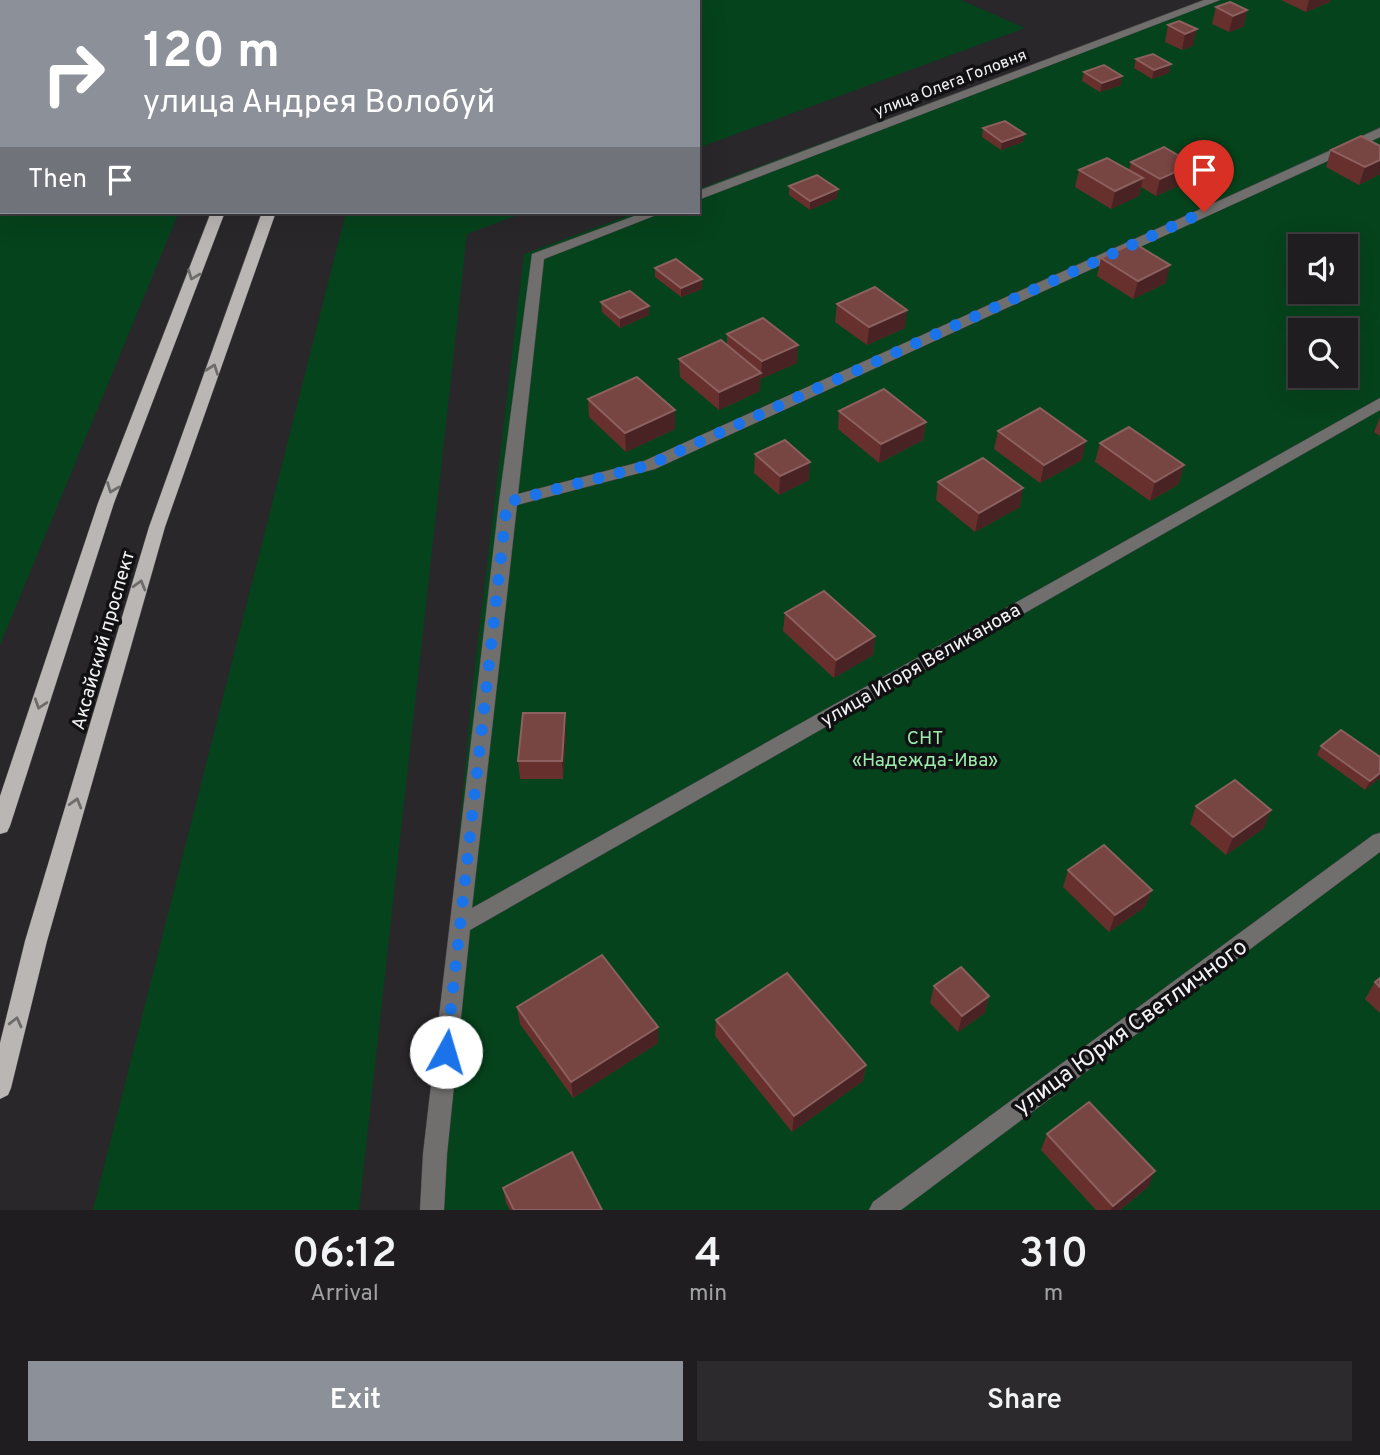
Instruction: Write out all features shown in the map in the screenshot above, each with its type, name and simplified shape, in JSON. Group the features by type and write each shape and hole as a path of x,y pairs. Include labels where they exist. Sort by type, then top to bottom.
{"main road":[{"name":"Аксайский проспект","path":"0,826 106,503 217,214"},
{"name":"Аксайский проспект","path":"0,1088 36,941 157,527 268,214"}],"street":[{"name":"улица Олега Головня","path":"700,195 1214,0"},
{"path":"507,502 649,465 1380,132"},
{"path":"432,1210 435,1154 460,925 537,257 652,214"},
{"name":"улица Игоря Великанова","path":"460,925 1380,403"},
{"name":"улица Юрия Светличного","path":"881,1210 1380,841"}],"green space":[{"path":"700,0 961,0 1025,28 700,147"},
{"name":"СНТ «Надежда-Ива»","path":"1207,0 1380,0 1380,1210 424,1210 473,683 524,254 633,214 700,214 700,188"},
{"path":"0,214 178,214 0,645"},
{"path":"345,214 521,214 467,234 359,1210 93,1210"}],"building":[{"path":"1230,2 1247,10 1233,16 1216,7"},
{"path":"1179,21 1197,29 1185,34 1168,25"},
{"path":"1153,54 1171,64 1154,70 1136,59"},
{"path":"1104,65 1122,76 1102,83 1084,72"},
{"path":"1005,121 1025,134 1002,142 983,128"},
{"path":"1361,136 1380,146 1380,160 1365,167 1331,150"},
{"path":"1164,147 1193,164 1160,179 1131,162"},
{"path":"1107,158 1143,178 1115,191 1079,170"},
{"path":"817,175 838,189 810,201 789,186"},
{"path":"1134,243 1170,265 1138,281 1101,258"},
{"path":"676,259 702,279 681,288 655,268"},
{"path":"875,287 907,310 869,327 837,304"},
{"path":"630,291 649,306 620,318 601,302"},
{"path":"763,318 798,345 762,361 727,334"},
{"path":"721,340 761,373 719,392 679,359"},
{"path":"637,377 675,410 625,433 588,399"},
{"path":"884,389 926,422 881,444 839,411"},
{"path":"1040,408 1086,441 1044,465 998,431"},
{"path":"1129,427 1184,465 1155,482 1100,443"},
{"path":"785,440 810,462 780,476 755,454"},
{"path":"983,458 1023,488 979,513 938,482"},
{"path":"824,591 875,636 836,660 785,613"},
{"path":"523,713 565,713 562,761 518,761"},
{"path":"1341,730 1380,757 1380,773 1370,781 1321,746"},
{"path":"1235,780 1271,810 1233,837 1196,806"},
{"path":"1104,845 1152,890 1115,915 1068,870"},
{"path":"602,955 658,1027 571,1082 517,1007"},
{"path":"961,967 989,996 962,1016 934,986"},
{"path":"787,973 866,1065 794,1116 716,1020"},
{"path":"1089,1102 1155,1171 1113,1206 1047,1134"},
{"path":"572,1152 602,1210 514,1210 503,1188"}],"route":[{"path":"446,1052 507,502 649,465 1204,212"}]}
